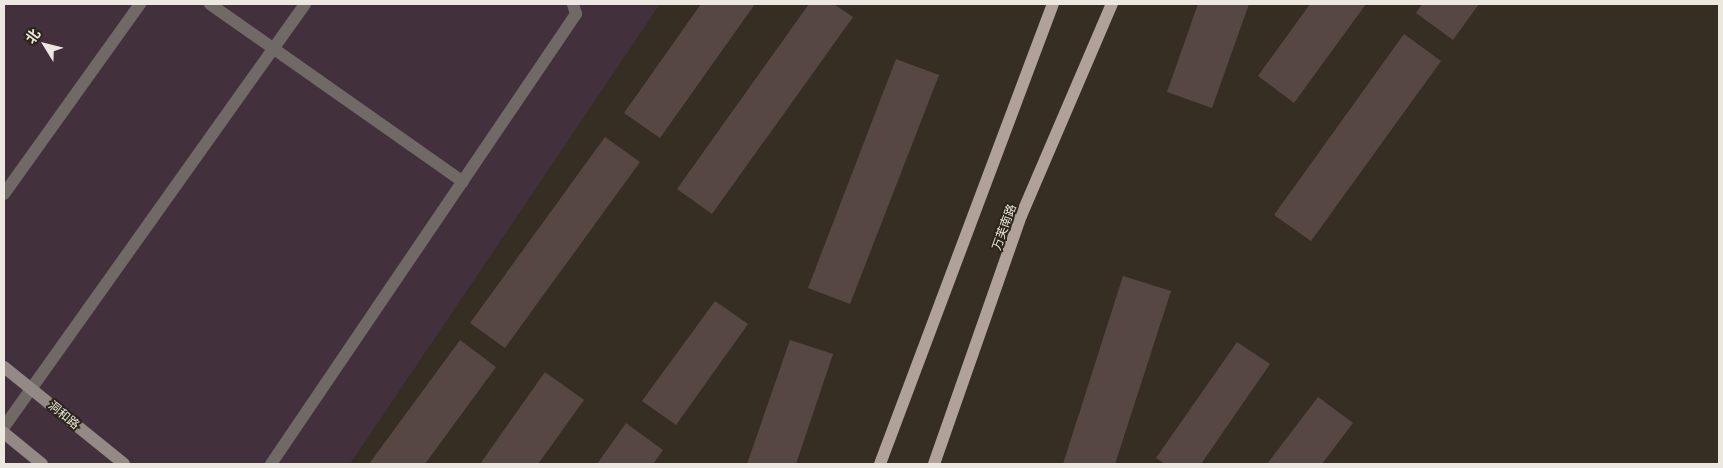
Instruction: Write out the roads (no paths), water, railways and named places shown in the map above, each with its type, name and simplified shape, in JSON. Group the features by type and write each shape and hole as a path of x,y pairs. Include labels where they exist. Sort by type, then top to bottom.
{"main road":[{"path":"880,464 1053,4"},
{"name":"万芙南路","path":"934,464 1021,216 1112,4"}],"street":[{"path":"4,194 140,4"},
{"path":"210,4 463,182"},
{"path":"4,427 305,4"},
{"path":"271,464 576,14 574,4"},
{"name":"洞和路","path":"4,367 124,464"},
{"path":"4,433 42,464"}]}
